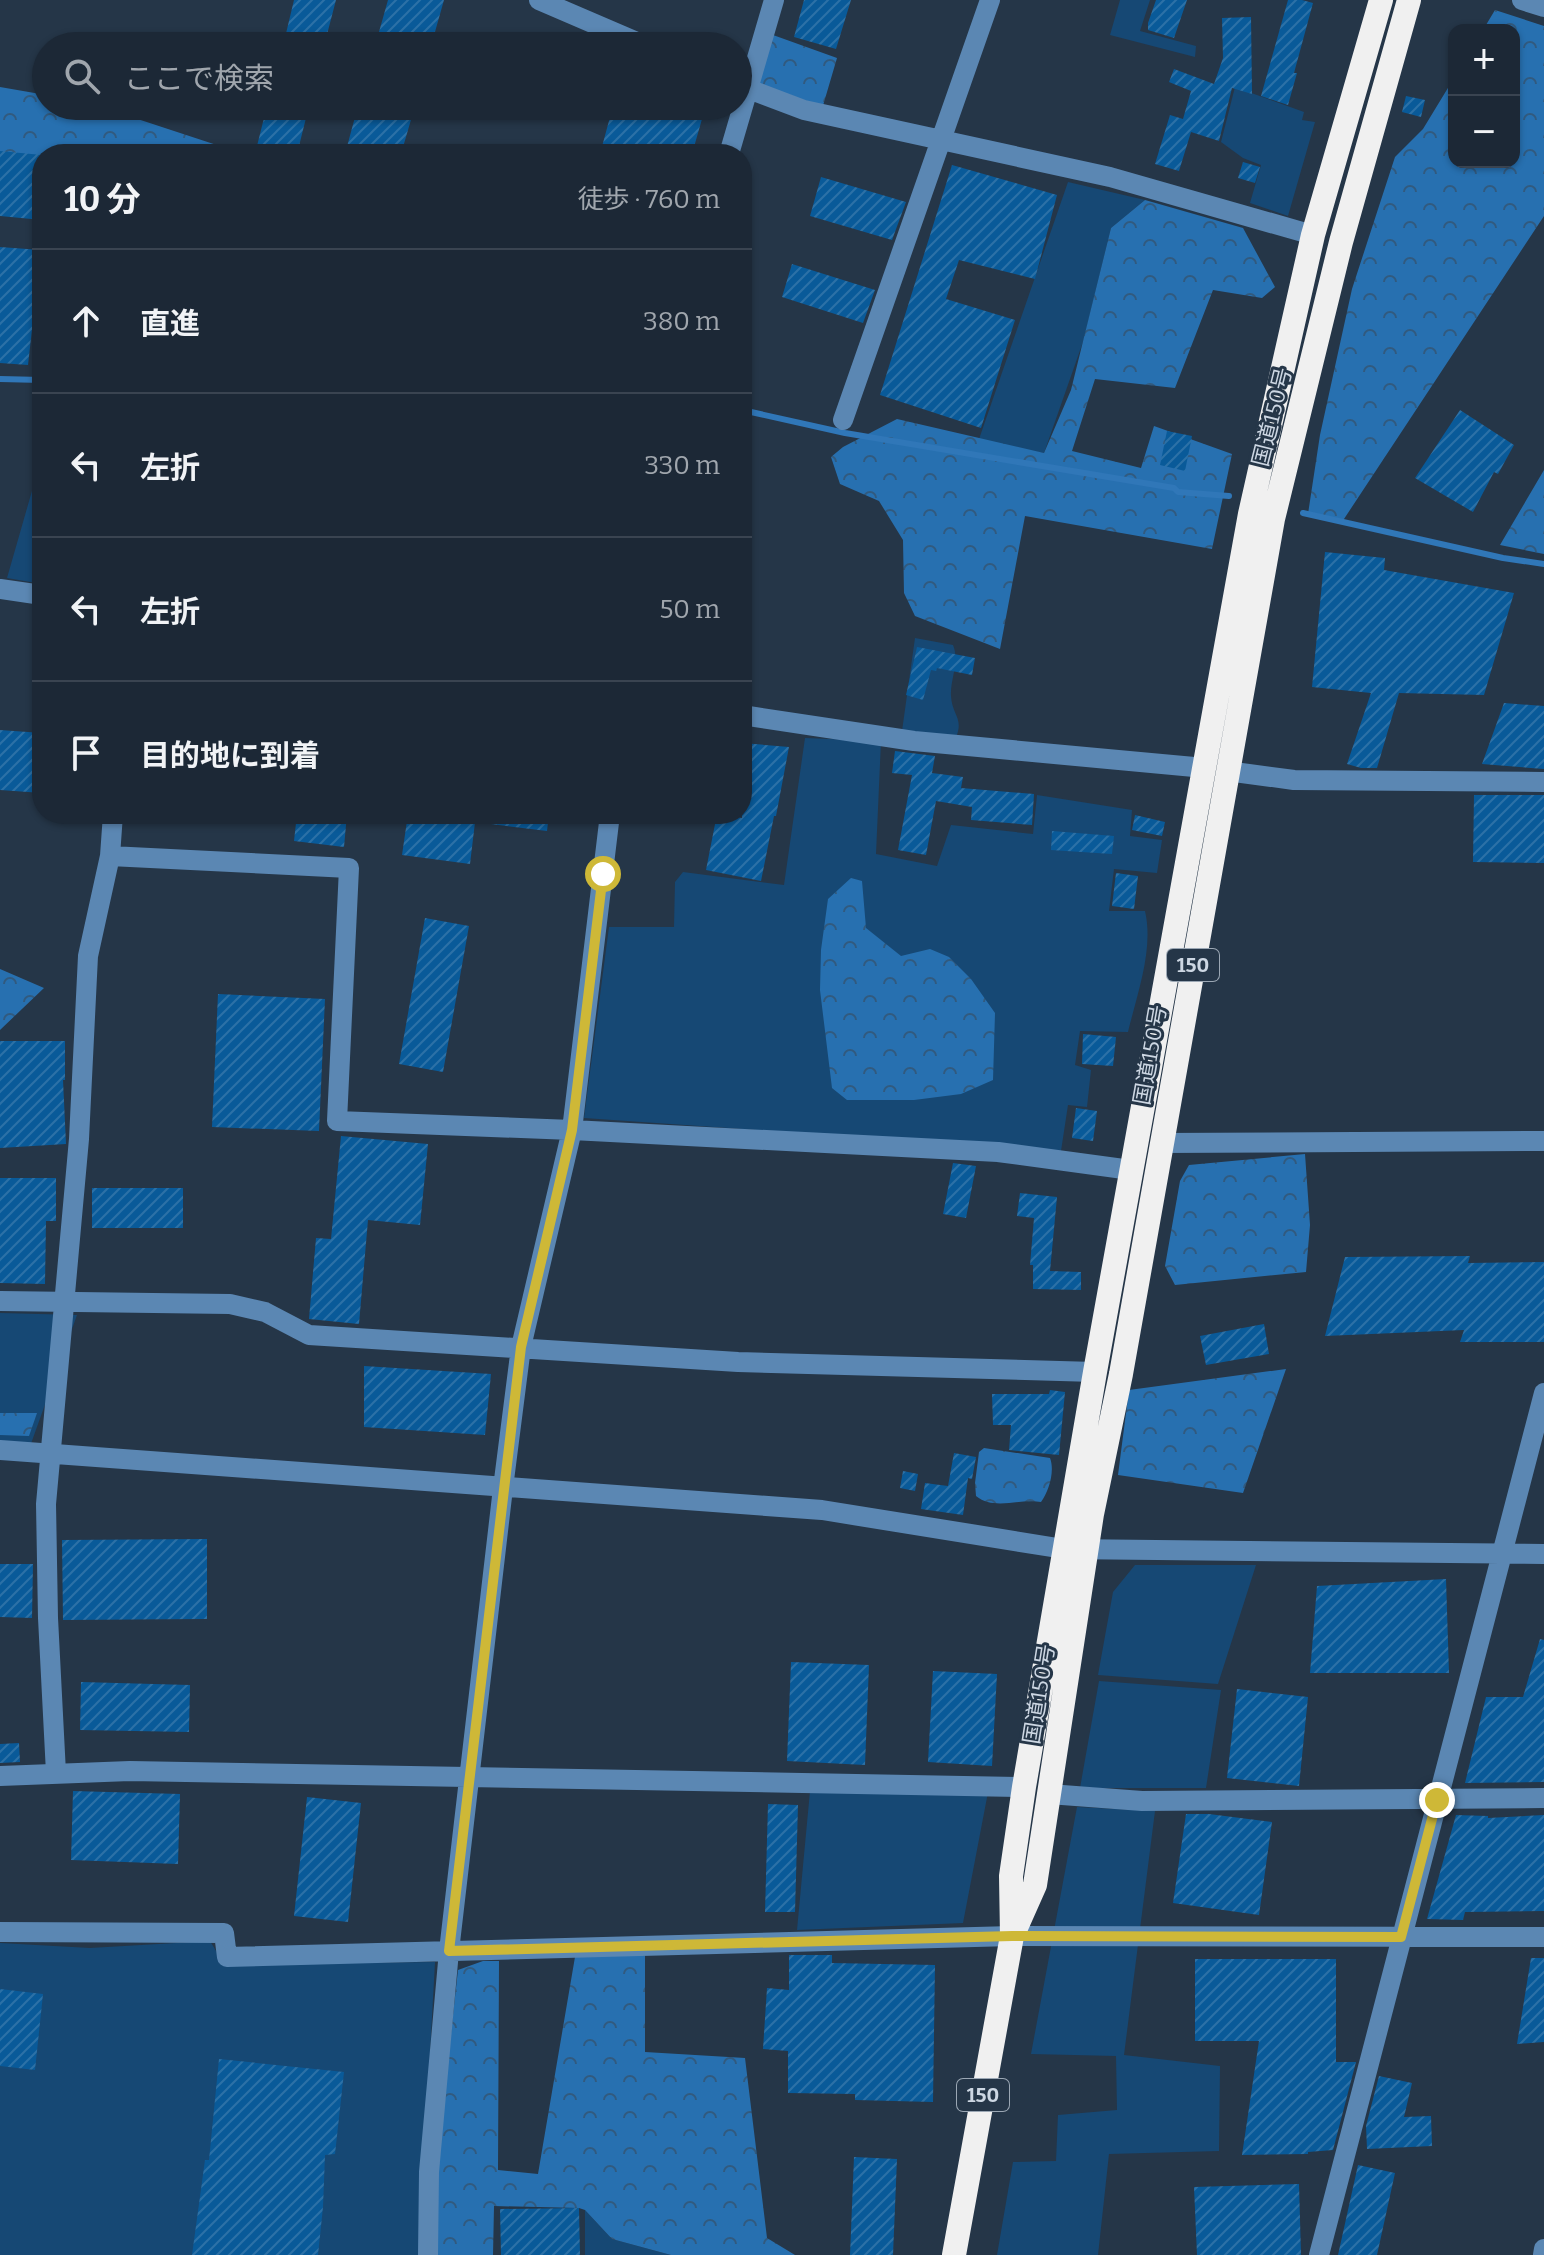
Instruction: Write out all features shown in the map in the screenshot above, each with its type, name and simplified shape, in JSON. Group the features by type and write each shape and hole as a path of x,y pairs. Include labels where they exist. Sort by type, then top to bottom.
{"highway":[{"name":"国道150号","path":"954,2255 1012,1936 1011,1876 1024,1787 1076,1550 1092,1514 1121,1374 1161,1143 1250,514 1313,235 1381,0"},
{"name":"国道150号","path":"1012,1936 1035,1885 1049,1794 1095,1372 1131,1170 1216,769 1277,504 1341,242 1409,0"}],"street":[{"path":"539,0 613,32"},
{"path":"752,62 774,0"},
{"path":"843,420 990,0"},
{"path":"1522,0 1544,7"},
{"path":"752,91 804,110 1110,177 1313,235"},
{"path":"731,144 736,120"},
{"path":"0,589 32,594"},
{"path":"752,717 914,741 1216,769 1294,780 1544,782"},
{"path":"56,1773 46,1504 79,1139 88,956 110,856 112,824"},
{"path":"428,2255 429,2172 449,1951 503,1488 521,1347 572,1130 609,824"},
{"path":"110,856 349,868 337,1121 998,1152 1131,1170"},
{"path":"1161,1143 1544,1141"},
{"path":"0,1301 230,1304 265,1312 309,1335 738,1362 1095,1372"},
{"path":"1319,2255 1544,1393"},
{"path":"0,1450 822,1510 1076,1550 1544,1554"},
{"path":"0,1776 130,1771 1024,1787"},
{"path":"1049,1794 1142,1801 1544,1798"},
{"path":"0,1932 224,1933 227,1957 1012,1936 1544,1937"}],"shaded area":[{"path":"1120,0 1150,0 1140,31 1196,46 1195,57 1110,35"},
{"path":"1235,87 1304,112 1302,120 1315,122 1288,216 1250,203 1261,165 1243,158 1221,142"},
{"path":"1068,182 1145,200 1111,228 1084,339 1044,453 978,442"},
{"path":"32,491 32,582 7,578"},
{"path":"915,638 953,645 956,658 951,696 959,727 955,740 902,731"},
{"path":"805,738 881,741 876,854 937,866 951,825 1033,834 1037,795 1132,810 1130,836 1162,840 1157,873 1114,869 1109,911 1145,911 1147,941 1143,972 1128,1032 1080,1031 1075,1065 1091,1070 1087,1107 1068,1105 1061,1151 584,1118 609,927 674,927 675,882 683,872 784,885"},
{"path":"0,1313 77,1315 28,1452 0,1451"},
{"path":"1135,1565 1256,1565 1218,1684 1098,1675 1113,1592"},
{"path":"1099,1681 1221,1690 1206,1788 1080,1788"},
{"path":"989,1787 963,1923 797,1930 810,1791"},
{"path":"1077,1807 1155,1811 1124,2055 1220,2066 1219,2151 1109,2154 1098,2255 997,2255 1013,2162 1056,2161 1058,2115 1117,2110 1116,2056 1031,2054"},
{"path":"210,1941 224,1964 435,1962 419,2255 0,2255 0,1943 90,1948"},
{"path":"585,2210 612,2239 671,2255 585,2255"}],"green space":[{"path":"1495,10 1544,26 1544,216 1342,522 1308,514 1320,435 1352,289 1395,157 1423,129 1448,88 1448,168 1520,168 1520,24 1487,24"},
{"path":"773,35 837,58 822,109 758,87"},
{"path":"0,87 32,93 32,120 141,120 214,144 32,144 32,173 0,159"},
{"path":"1145,200 1243,228 1275,287 1262,298 1213,290 1175,388 1095,379 1072,451 1141,468 1154,426 1232,454 1212,549 1025,516 1000,649 915,616 904,593 903,540 879,501 840,484 831,457 843,447 897,419 1044,453 1071,390 1111,228"},
{"path":"1544,470 1544,554 1500,545"},
{"path":"851,878 862,881 866,928 901,956 930,949 949,957 971,979 995,1013 993,1080 961,1094 914,1100 847,1100 832,1088 820,990 821,950 828,899"},
{"path":"0,969 44,988 0,1030"},
{"path":"1305,1154 1310,1225 1306,1272 1175,1285 1165,1266 1180,1181 1189,1165"},
{"path":"1286,1369 1243,1493 1118,1475 1129,1390"},
{"path":"0,1413 37,1413 29,1436 0,1435"},
{"path":"984,1448 1050,1458 1050,1481 1041,1502 991,1503 976,1496 979,1452"},
{"path":"645,1954 645,2052 745,2058 767,2238 795,2255 671,2255 612,2239 585,2210 579,2208 494,2206 493,2255 434,2255 435,2178 458,1970 483,1961 499,1961 498,2170 538,2174 575,1957"}],"building":[{"path":"294,0 336,0 328,32 286,32"},
{"path":"388,0 444,0 435,32 379,32"},
{"path":"804,0 851,0 836,49 794,37"},
{"path":"1156,0 1187,0 1174,38 1148,30"},
{"path":"1288,0 1313,3 1288,105 1261,96"},
{"path":"1251,17 1252,94 1232,88 1219,141 1191,132 1179,171 1155,164 1170,115 1183,119 1191,91 1169,82 1174,69 1214,84 1223,58 1222,18"},
{"path":"1406,96 1425,100 1421,117 1402,112"},
{"path":"264,120 306,120 300,144 258,144"},
{"path":"354,120 411,120 404,144 348,144"},
{"path":"609,120 702,120 695,144 603,144"},
{"path":"0,151 32,154 32,219 0,216"},
{"path":"1243,162 1260,167 1255,183 1238,178"},
{"path":"952,165 1057,195 1035,279 959,260 946,299 1015,320 981,428 880,395"},
{"path":"821,177 906,202 892,240 810,216"},
{"path":"0,247 32,249 32,330 28,365 0,363"},
{"path":"792,264 875,290 863,323 782,297"},
{"path":"1460,410 1514,445 1498,474 1494,472 1473,512 1415,478"},
{"path":"1167,431 1192,436 1185,471 1160,465"},
{"path":"1325,552 1385,558 1384,570 1514,593 1484,695 1399,693 1377,768 1347,764 1371,693 1312,687"},
{"path":"917,647 975,658 972,675 937,668 936,671 931,670 923,700 906,695"},
{"path":"1504,703 1544,706 1544,769 1482,764"},
{"path":"0,730 32,732 32,792 0,790"},
{"path":"752,744 789,747 761,881 706,870 715,824 752,824"},
{"path":"895,751 935,756 932,773 963,777 961,788 1034,794 1032,825 971,820 972,807 936,801 926,855 898,850 912,775 892,773"},
{"path":"1474,795 1544,795 1544,863 1473,862"},
{"path":"1135,815 1165,822 1162,836 1132,830"},
{"path":"296,824 346,824 344,847 294,841"},
{"path":"407,824 475,824 470,864 402,855"},
{"path":"491,824 548,824 547,831"},
{"path":"1052,831 1114,836 1112,854 1051,850"},
{"path":"1116,873 1138,876 1134,909 1112,906"},
{"path":"425,918 469,926 443,1072 399,1064"},
{"path":"218,994 325,999 319,1131 212,1127"},
{"path":"1083,1034 1116,1037 1113,1066 1082,1064"},
{"path":"0,1041 65,1041 66,1144 0,1148"},
{"path":"1076,1108 1097,1111 1093,1141 1072,1138"},
{"path":"341,1136 428,1144 420,1225 368,1220 359,1324 309,1319 316,1238 331,1239"},
{"path":"953,1163 976,1166 966,1218 943,1214"},
{"path":"0,1178 56,1178 56,1221 46,1221 45,1284 0,1283"},
{"path":"92,1188 183,1188 183,1228 92,1228"},
{"path":"1020,1193 1057,1197 1050,1271 1081,1272 1081,1290 1033,1289 1033,1265 1030,1265 1034,1218 1017,1216"},
{"path":"1470,1256 1468,1263 1544,1262 1544,1342 1460,1342 1464,1330 1325,1336 1345,1257"},
{"path":"1264,1324 1269,1354 1206,1365 1200,1336"},
{"path":"364,1366 491,1374 485,1435 364,1427"},
{"path":"1050,1390 1065,1392 1059,1455 1009,1450 1011,1425 993,1425 992,1394 1049,1394"},
{"path":"954,1453 976,1457 972,1479 968,1478 963,1515 921,1509 925,1483 948,1486"},
{"path":"903,1471 918,1474 915,1491 900,1488"},
{"path":"207,1539 207,1619 63,1620 62,1540"},
{"path":"0,1564 33,1564 32,1618 0,1617"},
{"path":"1446,1579 1449,1673 1310,1673 1317,1586"},
{"path":"1540,1639 1544,1640 1544,1782 1465,1783 1486,1697 1523,1697"},
{"path":"791,1662 869,1665 865,1765 787,1761"},
{"path":"933,1671 997,1674 992,1766 928,1762"},
{"path":"81,1682 190,1685 189,1732 80,1730"},
{"path":"1237,1689 1308,1697 1299,1786 1227,1778"},
{"path":"19,1743 20,1762 0,1763 0,1744"},
{"path":"73,1791 180,1794 178,1864 71,1860"},
{"path":"307,1797 361,1803 348,1922 294,1916"},
{"path":"768,1804 798,1805 795,1912 765,1912"},
{"path":"1186,1814 1272,1822 1259,1915 1173,1903"},
{"path":"1456,1815 1488,1818 1544,1815 1544,1911 1465,1912 1463,1920 1427,1919"},
{"path":"789,1955 832,1955 832,1963 935,1965 933,2102 855,2100 855,2094 788,2093 788,2051 763,2049 767,1988 789,1990"},
{"path":"1531,1958 1544,1958 1544,2042 1517,2044"},
{"path":"1195,1959 1336,1959 1336,2062 1356,2062 1333,2150 1308,2154 1242,2155 1259,2041 1195,2041"},
{"path":"0,1989 43,1994 35,2070 0,2066"},
{"path":"219,2059 344,2072 335,2154 325,2155 318,2255 192,2255 205,2160 209,2160"},
{"path":"1379,2076 1412,2083 1404,2117 1431,2116 1432,2146 1367,2149 1366,2126"},
{"path":"854,2157 897,2159 893,2255 850,2255"},
{"path":"1358,2165 1395,2173 1377,2255 1338,2255"},
{"path":"1299,2184 1301,2255 1197,2255 1194,2187"},
{"path":"579,2208 580,2255 501,2255 500,2209"}],"waterway":[{"path":"0,379 32,380"},
{"path":"752,412 845,433 1174,488 1178,492 1229,496"},
{"path":"1303,513 1503,558 1544,564"}],"route":[{"path":"603,874 572,1130 521,1347 449,1951 1012,1936 1401,1937 1437,1800"}]}
